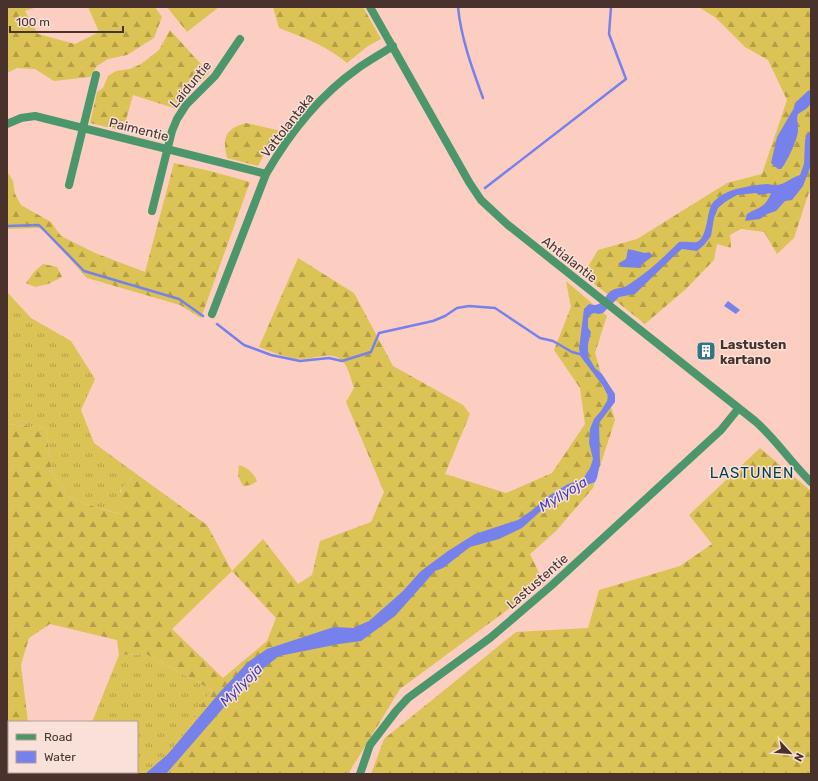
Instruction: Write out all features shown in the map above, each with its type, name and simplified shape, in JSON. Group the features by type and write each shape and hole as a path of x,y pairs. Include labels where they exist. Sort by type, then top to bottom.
{"street":[{"name":"Ahtialantie","path":"370,7 469,182 481,200 508,225 600,297 764,430 811,482"},
{"name":"Laiduntie","path":"152,210 172,131 180,114 195,94 218,72 240,39"},
{"name":"Vattolantaka","path":"212,314 266,174 284,145 313,108 334,88 357,69 393,46"},
{"path":"69,185 96,75"},
{"name":"Paimentie","path":"7,124 21,118 35,116 266,174"},
{"name":"Lastustentie","path":"360,774 370,745 396,710 408,698 490,638 552,585 722,430 738,409"}],"green space":[{"path":"7,7 37,7 25,11 38,34 75,44 99,32 88,7 155,7 162,17 154,38 127,55 108,59 97,66 90,77 54,81 35,69 17,68 7,73"},
{"path":"167,7 219,7 187,32"},
{"path":"273,7 363,7 381,39 368,46 347,63 323,47 279,28"},
{"path":"699,7 811,7 811,186 794,238 777,254 764,232 741,229 730,235 731,248 717,244 714,260 687,288 645,324 583,275 598,250 637,239 727,183 762,174 787,100 768,60 745,47 716,18"},
{"path":"170,30 209,73 191,91 177,109 133,95 123,131 90,123 97,92 103,88 108,76 116,71 130,69 141,64 159,50"},
{"path":"246,123 281,131 266,151 258,166 227,158 225,139 229,131"},
{"path":"174,163 250,182 201,318 180,305 87,278 42,228 7,229 7,171 13,181 15,194 21,205 51,222 61,236 95,253 145,272"},
{"path":"298,258 354,293 393,366 463,405 470,414 445,474 506,493 552,473 585,424 580,388 554,350 571,307 566,281 607,316 595,353 615,420 593,488 556,531 530,554 544,583 400,689 350,771 350,774 145,774 168,754 192,725 195,713 212,690 146,654 119,655 117,640 50,624 29,638 21,665 28,721 8,721 7,772 7,424 46,428 52,474 69,497 119,514 119,495 126,483 135,473 207,525 232,571 263,539 298,584 312,575 320,541 371,522 384,492 346,402 354,388 345,364 336,357 330,355 304,359 280,354 259,347","holes":["232,571 276,618 267,641 223,678 172,629"]},
{"path":"43,264 57,267 62,277 48,284 35,287 26,283 34,272"},
{"path":"7,292 31,318 71,341 95,379 81,410 94,443 135,473 120,491 120,514 92,506 69,497 52,474 46,428 7,424"},
{"path":"760,448 811,491 811,774 371,774 384,739 516,632 588,628 599,590 680,566 712,544 689,515"},
{"path":"239,465 250,471 257,481 251,485 243,486 238,476"},
{"path":"146,654 212,690 195,713 192,725 168,754 145,774 71,774 138,773 138,721 92,721 119,655"}],"water":[{"path":"809,90 811,92 811,101 808,107 798,114 798,133 794,144 783,166 781,169 778,169 771,163 777,137 794,108 795,103"},
{"name":"Myllyoja","path":"811,124 811,165 803,186 792,200 785,201 776,211 767,214 760,219 745,221 747,214 764,204 771,193 759,195 756,193 737,195 718,208 714,218 711,236 697,251 682,249 635,294 619,297 603,313 594,313 590,315 588,319 588,328 591,332 588,344 588,356 595,368 602,374 615,394 615,402 599,423 600,463 595,482 567,492 552,501 522,528 499,539 470,547 443,568 435,571 395,616 361,641 279,656 251,678 166,774 145,774 168,754 220,692 248,662 267,649 334,627 353,628 369,621 402,592 421,571 448,551 475,534 518,520 550,495 568,484 583,479 590,468 593,459 589,443 590,429 594,419 607,401 608,396 603,386 581,357 579,349 584,309 589,304 597,305 602,302 611,291 626,286 635,280 655,265 679,242 697,242 700,240 705,231 711,206 714,201 722,195 732,190 750,186 767,184 778,185 800,175 804,164 806,136 810,131"},
{"path":"628,249 645,253 649,252 653,256 641,265 641,268 622,267 618,264 626,259"},
{"path":"728,301 740,310 736,314 724,306"}],"waterway":[{"path":"458,7 464,42 483,98"},
{"path":"485,188 626,79 609,34 611,7"},
{"path":"7,226 39,225 84,271 179,299 203,316"},
{"path":"217,324 244,345 271,355 300,361 329,358 342,361 371,352 379,333 433,321 445,316 457,308 469,306 495,308 540,338 553,341 572,352 583,355"}],"place":[{"name":"Lastusten kartano","path":"706,351"}],"district":[{"name":"LASTUNEN","path":"752,473"}]}
